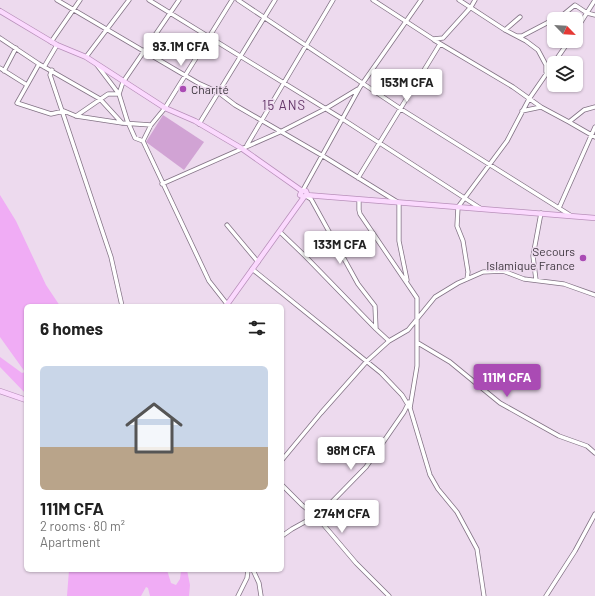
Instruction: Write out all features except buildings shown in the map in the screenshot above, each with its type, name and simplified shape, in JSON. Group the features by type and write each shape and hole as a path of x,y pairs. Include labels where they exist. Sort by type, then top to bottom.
{"main road":[{"path":"1,13 51,42 86,57 165,108 198,124 241,148 302,190 300,195 399,204 570,215 595,218"},
{"path":"227,304 305,196"},
{"path":"0,391 24,399"}],"street":[{"path":"57,0 198,83 218,92 235,105 323,156 399,204 399,241 407,280"},
{"path":"51,42 80,0"},
{"path":"86,57 129,0"},
{"path":"149,0 344,120 465,197 481,209"},
{"path":"119,94 123,82 145,52 179,0"},
{"path":"143,141 151,125 165,108 232,0"},
{"path":"238,0 306,45 362,85 570,215"},
{"path":"198,124 275,0"},
{"path":"247,145 333,0"},
{"path":"373,0 541,107 593,136"},
{"path":"302,190 344,120 362,85 420,0"},
{"path":"459,0 538,50 546,65 547,73 529,99 507,141 458,208 457,226 463,241 468,272 467,279"},
{"path":"433,39 443,38 471,7 475,0"},
{"path":"583,19 595,0"},
{"path":"516,36 522,36 564,14 575,5 587,13 595,15"},
{"path":"505,30 520,17"},
{"path":"0,38 39,64 52,70 100,99 122,123"},
{"path":"358,178 408,99 440,44"},
{"path":"44,67 57,45"},
{"path":"16,48 2,70 27,85"},
{"path":"39,64 17,103 51,114 64,111 76,116 128,124 151,125"},
{"path":"97,64 119,94 128,124 135,138 143,141 209,281 225,304"},
{"path":"52,70 50,75 64,111 111,257 122,304"},
{"path":"162,184 247,145 280,132 352,94 362,85"},
{"path":"76,116 108,94 119,94"},
{"path":"569,122 584,110 595,106"},
{"path":"522,111 541,107"},
{"path":"559,208 593,136 595,127"},
{"path":"305,196 312,199 358,284 375,306 376,329"},
{"path":"359,200 358,210 360,214 407,280 417,298 417,366 410,408"},
{"path":"536,280 534,256 541,213"},
{"path":"228,225 258,262"},
{"path":"280,232 341,291 376,329 390,341"},
{"path":"252,269 367,361 408,403 430,475 438,488 457,512 477,550 484,596"},
{"path":"284,458 367,361 390,341 408,330 418,320 422,311 435,297 467,279 493,270 503,271 524,279 564,284 595,295"},
{"path":"418,343 450,362 500,403 559,436 586,446 595,452"},
{"path":"284,535 317,516 366,467 404,412 408,403 412,400"},
{"path":"284,487 302,505 317,516 356,563 389,596"},
{"path":"546,596 575,551 595,514"},
{"path":"238,596 249,572"},
{"path":"251,572 259,583 261,596"}],"shaded area":[{"path":"163,115 204,142 184,170 146,142"},
{"path":"0,195 16,221 46,285 59,304 24,304 24,371 0,337"},
{"path":"0,357 22,373 24,372 24,392 0,367"},
{"path":"69,572 168,572 171,583 176,585 180,579 181,572 187,572 190,585 189,596 150,596 148,588 146,587 141,596 67,596"}],"place":[{"name":"Charité","path":"183,89"},
{"name":"Secours Islamique France","path":"583,258"}],"district":[{"name":"15 ANS","path":"284,105"}]}
